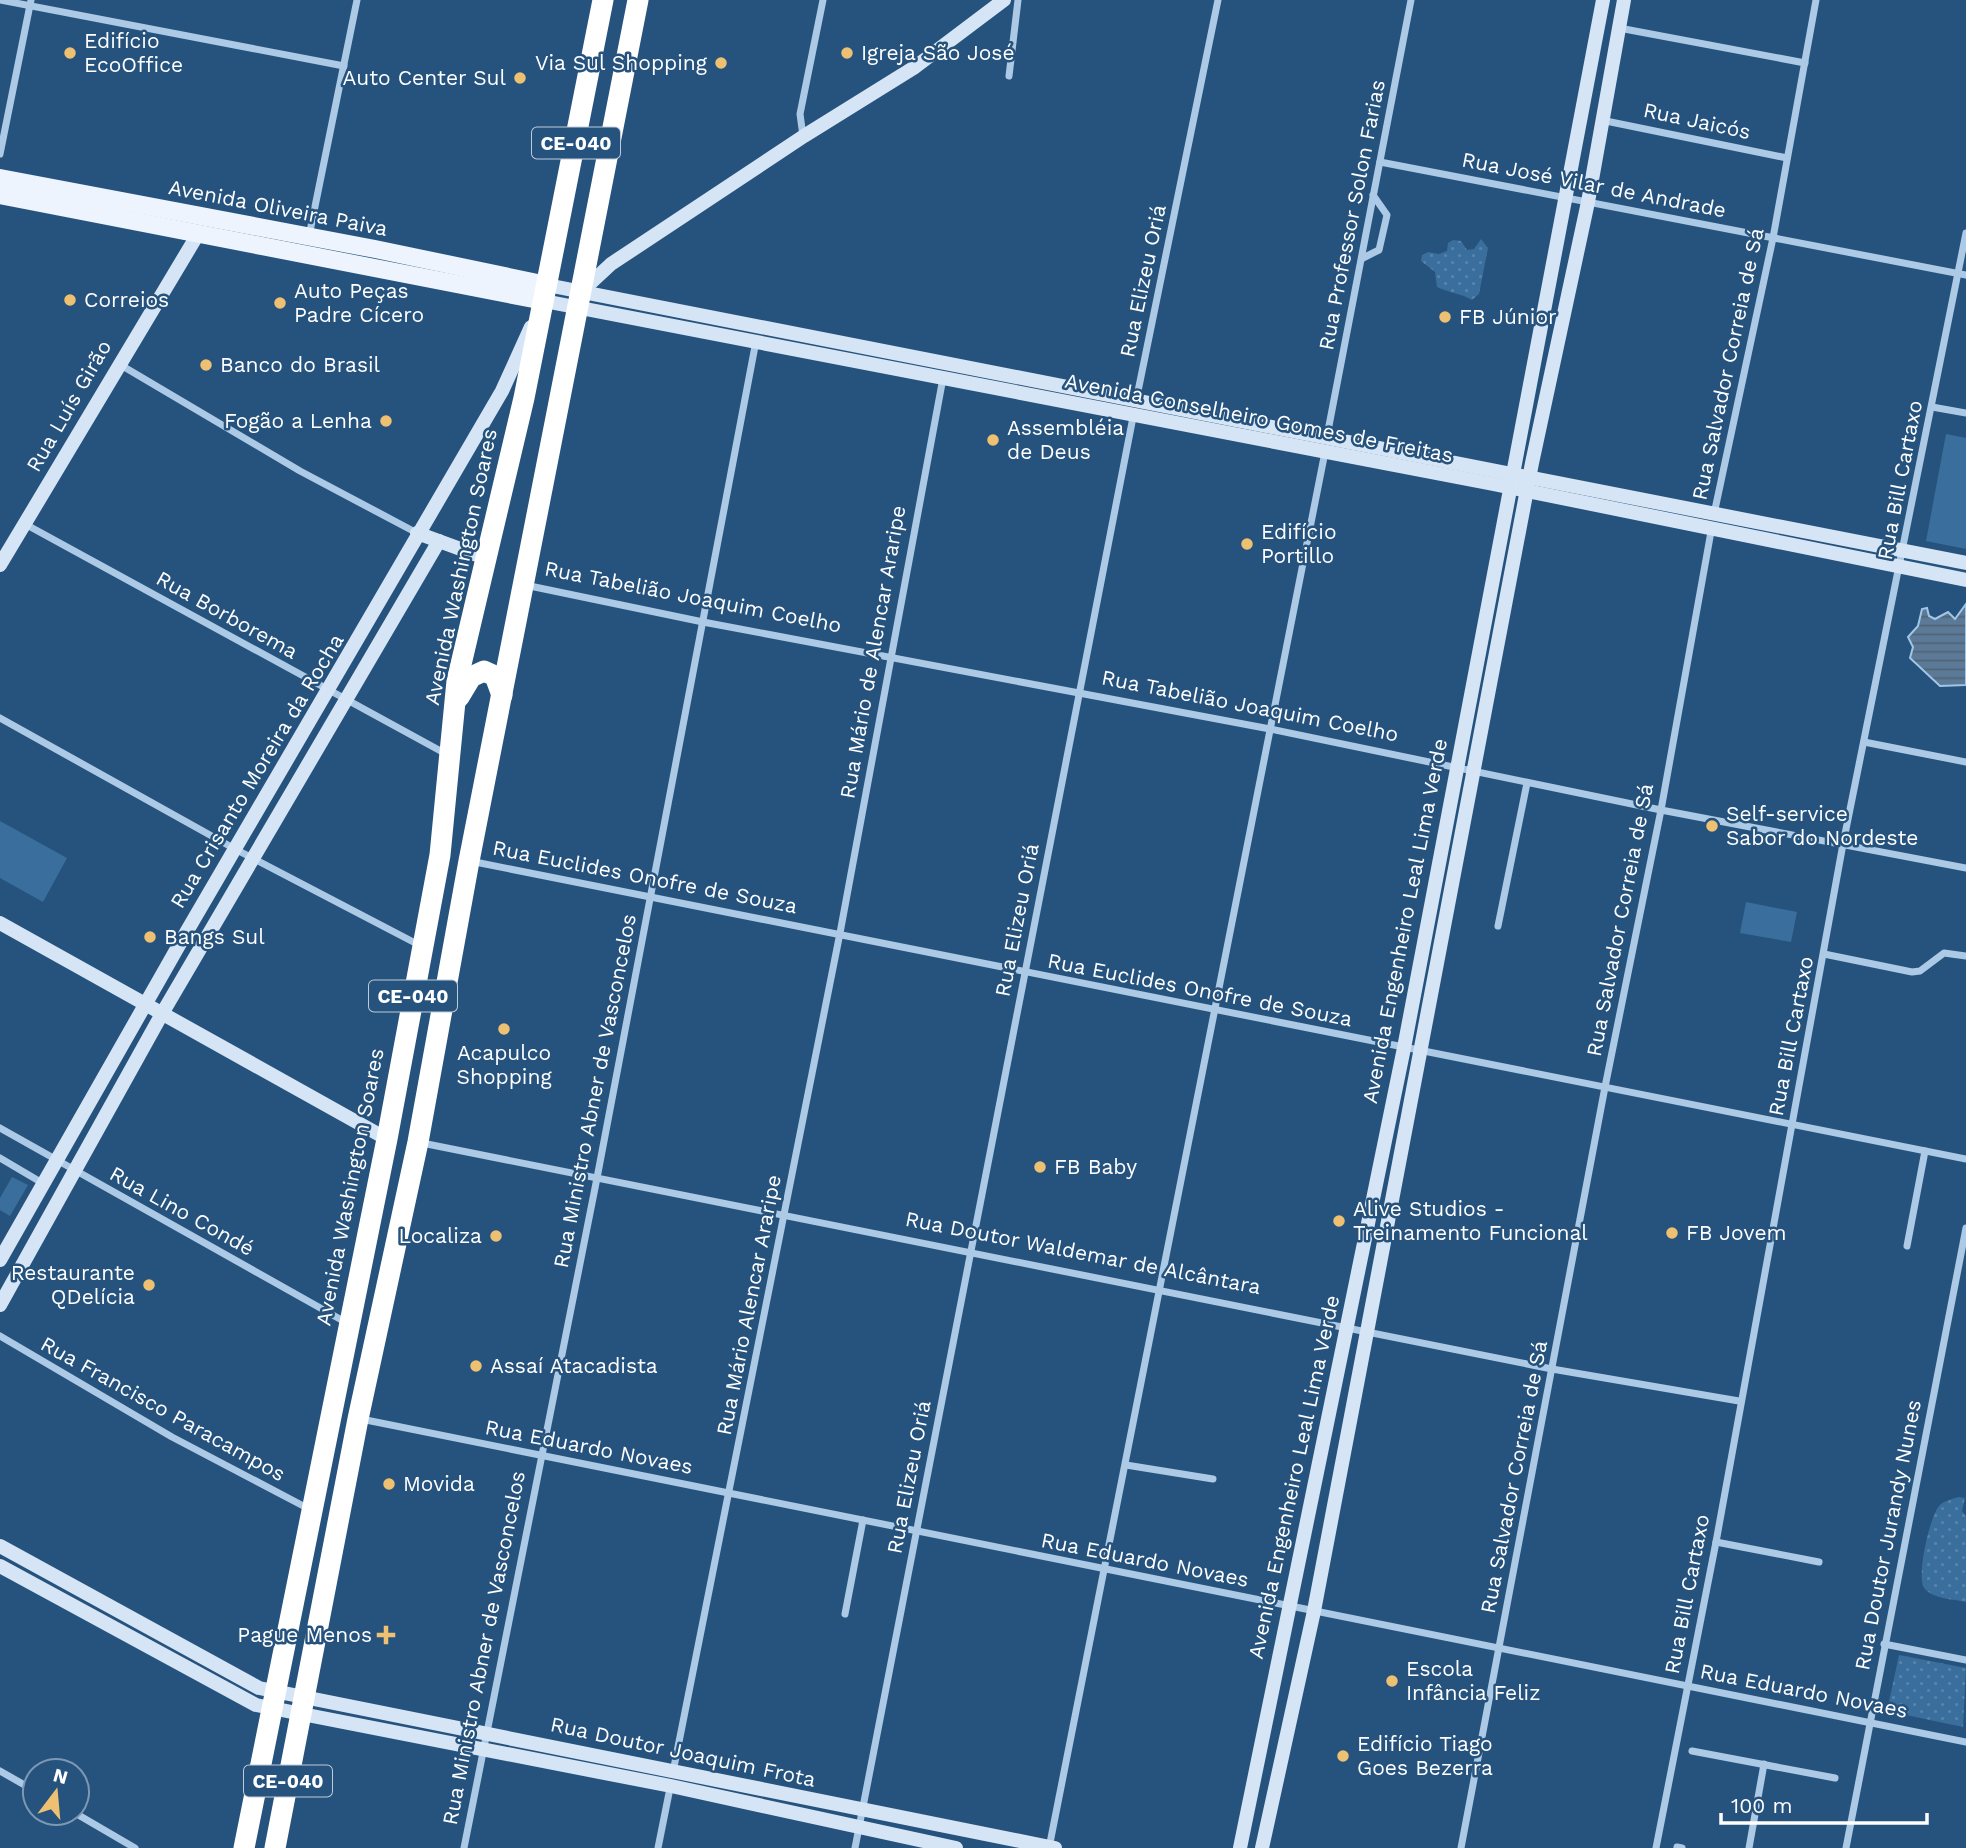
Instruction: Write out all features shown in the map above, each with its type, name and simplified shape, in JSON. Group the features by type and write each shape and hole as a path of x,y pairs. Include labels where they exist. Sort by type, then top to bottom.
{"highway":[{"name":"Avenida Washington Soares","path":"244,1848 387,1139 440,855 457,681 524,398 603,0"},
{"name":"CE-040","path":"275,1848 358,1419 418,1142 638,0"},
{"path":"454,712 464,686 471,677 484,671 495,676 502,695"}],"main road":[{"path":"579,300 611,264 804,136 915,68 1004,0"},
{"name":"Avenida Engenheiro Leal Lima Verde","path":"1240,1848 1404,1048 1455,769 1604,0"},
{"name":"Avenida Engenheiro Leal Lima Verde","path":"1262,1848 1314,1611 1530,475 1588,202 1624,0"},
{"name":"Avenida Oliveira Paiva","path":"0,178 309,236 545,293"},
{"name":"Avenida Oliveira Paiva","path":"0,195 198,234 545,293"},
{"name":"Rua Luís Girão","path":"0,565 118,363 198,234"},
{"name":"Avenida Conselheiro Gomes de Freitas","path":"545,293 756,341 1134,415 1326,443"},
{"name":"Rua Crisanto Moreira da Rocha","path":"0,1261 146,1003 329,691 417,533 502,391 545,293"},
{"name":"Avenida Conselheiro Gomes de Freitas","path":"579,300 1137,399 1326,443 1511,480 1527,491 1966,580"},
{"name":"Avenida Conselheiro Gomes de Freitas","path":"1511,480 1530,475 1966,563"},
{"path":"417,533 485,558"},
{"name":"Rua Crisanto Moreira da Rocha","path":"0,1305 163,1012 439,541"},
{"path":"0,923 387,1139"},
{"path":"0,1546 259,1688 275,1700"},
{"path":"0,1566 256,1705 275,1700 302,1705"},
{"path":"75,1606 82,1591"},
{"name":"Rua Doutor Joaquim Frota","path":"302,1705 485,1733 1055,1848"},
{"name":"Rua Doutor Joaquim Frota","path":"302,1705 482,1748 956,1848"}],"street":[{"path":"0,0 30,3 344,66"},
{"path":"309,236 357,0"},
{"path":"804,136 800,114 823,0"},
{"path":"1009,76 1018,0"},
{"name":"Rua Elizeu Oriá","path":"855,1848 1024,973 1218,0"},
{"name":"Rua Professor Solon Farias","path":"1049,1848 1363,258 1410,0"},
{"name":"Rua Salvador Correia de Sá","path":"1461,1848 1605,1087 1661,810 1711,529 1773,238 1816,0"},
{"path":"0,154 30,3"},
{"path":"1618,28 1805,63"},
{"name":"Rua Jaicós","path":"1601,120 1787,158"},
{"name":"Rua José Vilar de Andrade","path":"1380,162 1962,274"},
{"path":"1363,258 1380,248 1387,215 1373,195"},
{"name":"Rua Bill Cartaxo","path":"1656,1848 1716,1542 1739,1401 1843,844 1962,274 1966,233"},
{"name":"Rua Ministro Abner de Vasconcelos","path":"464,1848 539,1455 597,1178 756,341"},
{"path":"118,363 300,471 417,533"},
{"name":"Rua Mário de Alencar Araripe","path":"840,933 943,378"},
{"path":"1932,408 1966,413"},
{"name":"Rua Borborema","path":"25,524 449,756"},
{"name":"Rua Tabelião Joaquim Coelho","path":"525,586 1270,729 1455,769 1966,868"},
{"path":"0,718 235,849 422,947"},
{"path":"1864,742 1966,762"},
{"path":"1498,926 1527,783"},
{"name":"Rua Euclides Onofre de Souza","path":"470,861 1966,1159"},
{"name":"Rua Mário Alencar Araripe","path":"658,1848 840,933"},
{"path":"1824,954 1912,972 1920,971 1944,953 1966,956"},
{"name":"Rua Lino Condé","path":"0,1128 348,1324"},
{"name":"Rua Doutor Waldemar de Alcântara","path":"418,1142 1161,1288 1552,1369 1739,1401"},
{"path":"1907,1247 1924,1151"},
{"path":"0,1158 44,1184"},
{"name":"Rua Doutor Jurandy Nunes","path":"1846,1848 1966,1228"},
{"name":"Rua Francisco Paracampos","path":"0,1336 128,1413 311,1510"},
{"name":"Rua Eduardo Novaes","path":"358,1419 1966,1742"},
{"path":"1126,1465 1213,1479"},
{"path":"845,1614 863,1520"},
{"path":"1716,1542 1819,1562"},
{"path":"1884,1644 1966,1660"},
{"path":"1692,1751 1835,1778"},
{"path":"1749,1848 1765,1764"},
{"path":"0,1771 21,1783"},
{"path":"91,1822 135,1848"}],"shaded area":[{"path":"1481,239 1488,248 1479,294 1472,300 1437,287 1435,272 1421,261 1422,255 1447,251 1448,243 1453,240 1461,241 1467,250 1474,249"},
{"path":"1946,434 1966,438 1966,549 1926,541"},
{"path":"1966,604 1966,685 1940,686 1910,658 1913,647 1908,637 1918,626 1922,609 1927,608 1929,616 1935,619 1948,612 1955,619"},
{"path":"0,821 67,858 43,902 0,878"},
{"path":"1746,902 1797,912 1791,942 1740,933"},
{"path":"12,1177 28,1185 10,1216 0,1210 0,1198"},
{"path":"1959,1497 1965,1498 1962,1511 1966,1516 1966,1602 1938,1597 1925,1589 1922,1583 1925,1548 1935,1512 1943,1503"},
{"path":"1899,1655 1966,1668 1963,1727 1887,1711"}],"place":[{"name":"Edifício EcoOffice","path":"70,53"},
{"name":"Igreja São José","path":"847,53"},
{"name":"Via Sul Shopping","path":"721,63"},
{"name":"Auto Center Sul","path":"520,78"},
{"name":"Correios","path":"70,300"},
{"name":"Auto Peças Padre Cícero","path":"280,303"},
{"name":"FB Júnior","path":"1445,317"},
{"name":"Banco do Brasil","path":"206,365"},
{"name":"Fogão a Lenha","path":"386,421"},
{"name":"Assembléia de Deus","path":"993,440"},
{"name":"Edifício Portillo","path":"1247,544"},
{"name":"Self-service Sabor do Nordeste","path":"1712,826"},
{"name":"Bangs Sul","path":"150,937"},
{"name":"Acapulco Shopping","path":"504,1029"},
{"name":"FB Baby","path":"1040,1167"},
{"name":"Alive Studios - Treinamento Funcional","path":"1339,1221"},
{"name":"FB Jovem","path":"1672,1233"},
{"name":"Localiza","path":"496,1236"},
{"name":"Restaurante QDelícia","path":"149,1285"},
{"name":"Assaí Atacadista","path":"476,1366"},
{"name":"Movida","path":"389,1484"},
{"name":"Pague Menos","path":"386,1635"},
{"name":"Escola Infância Feliz","path":"1392,1681"},
{"name":"Edifício Tiago Goes Bezerra","path":"1343,1756"}]}
